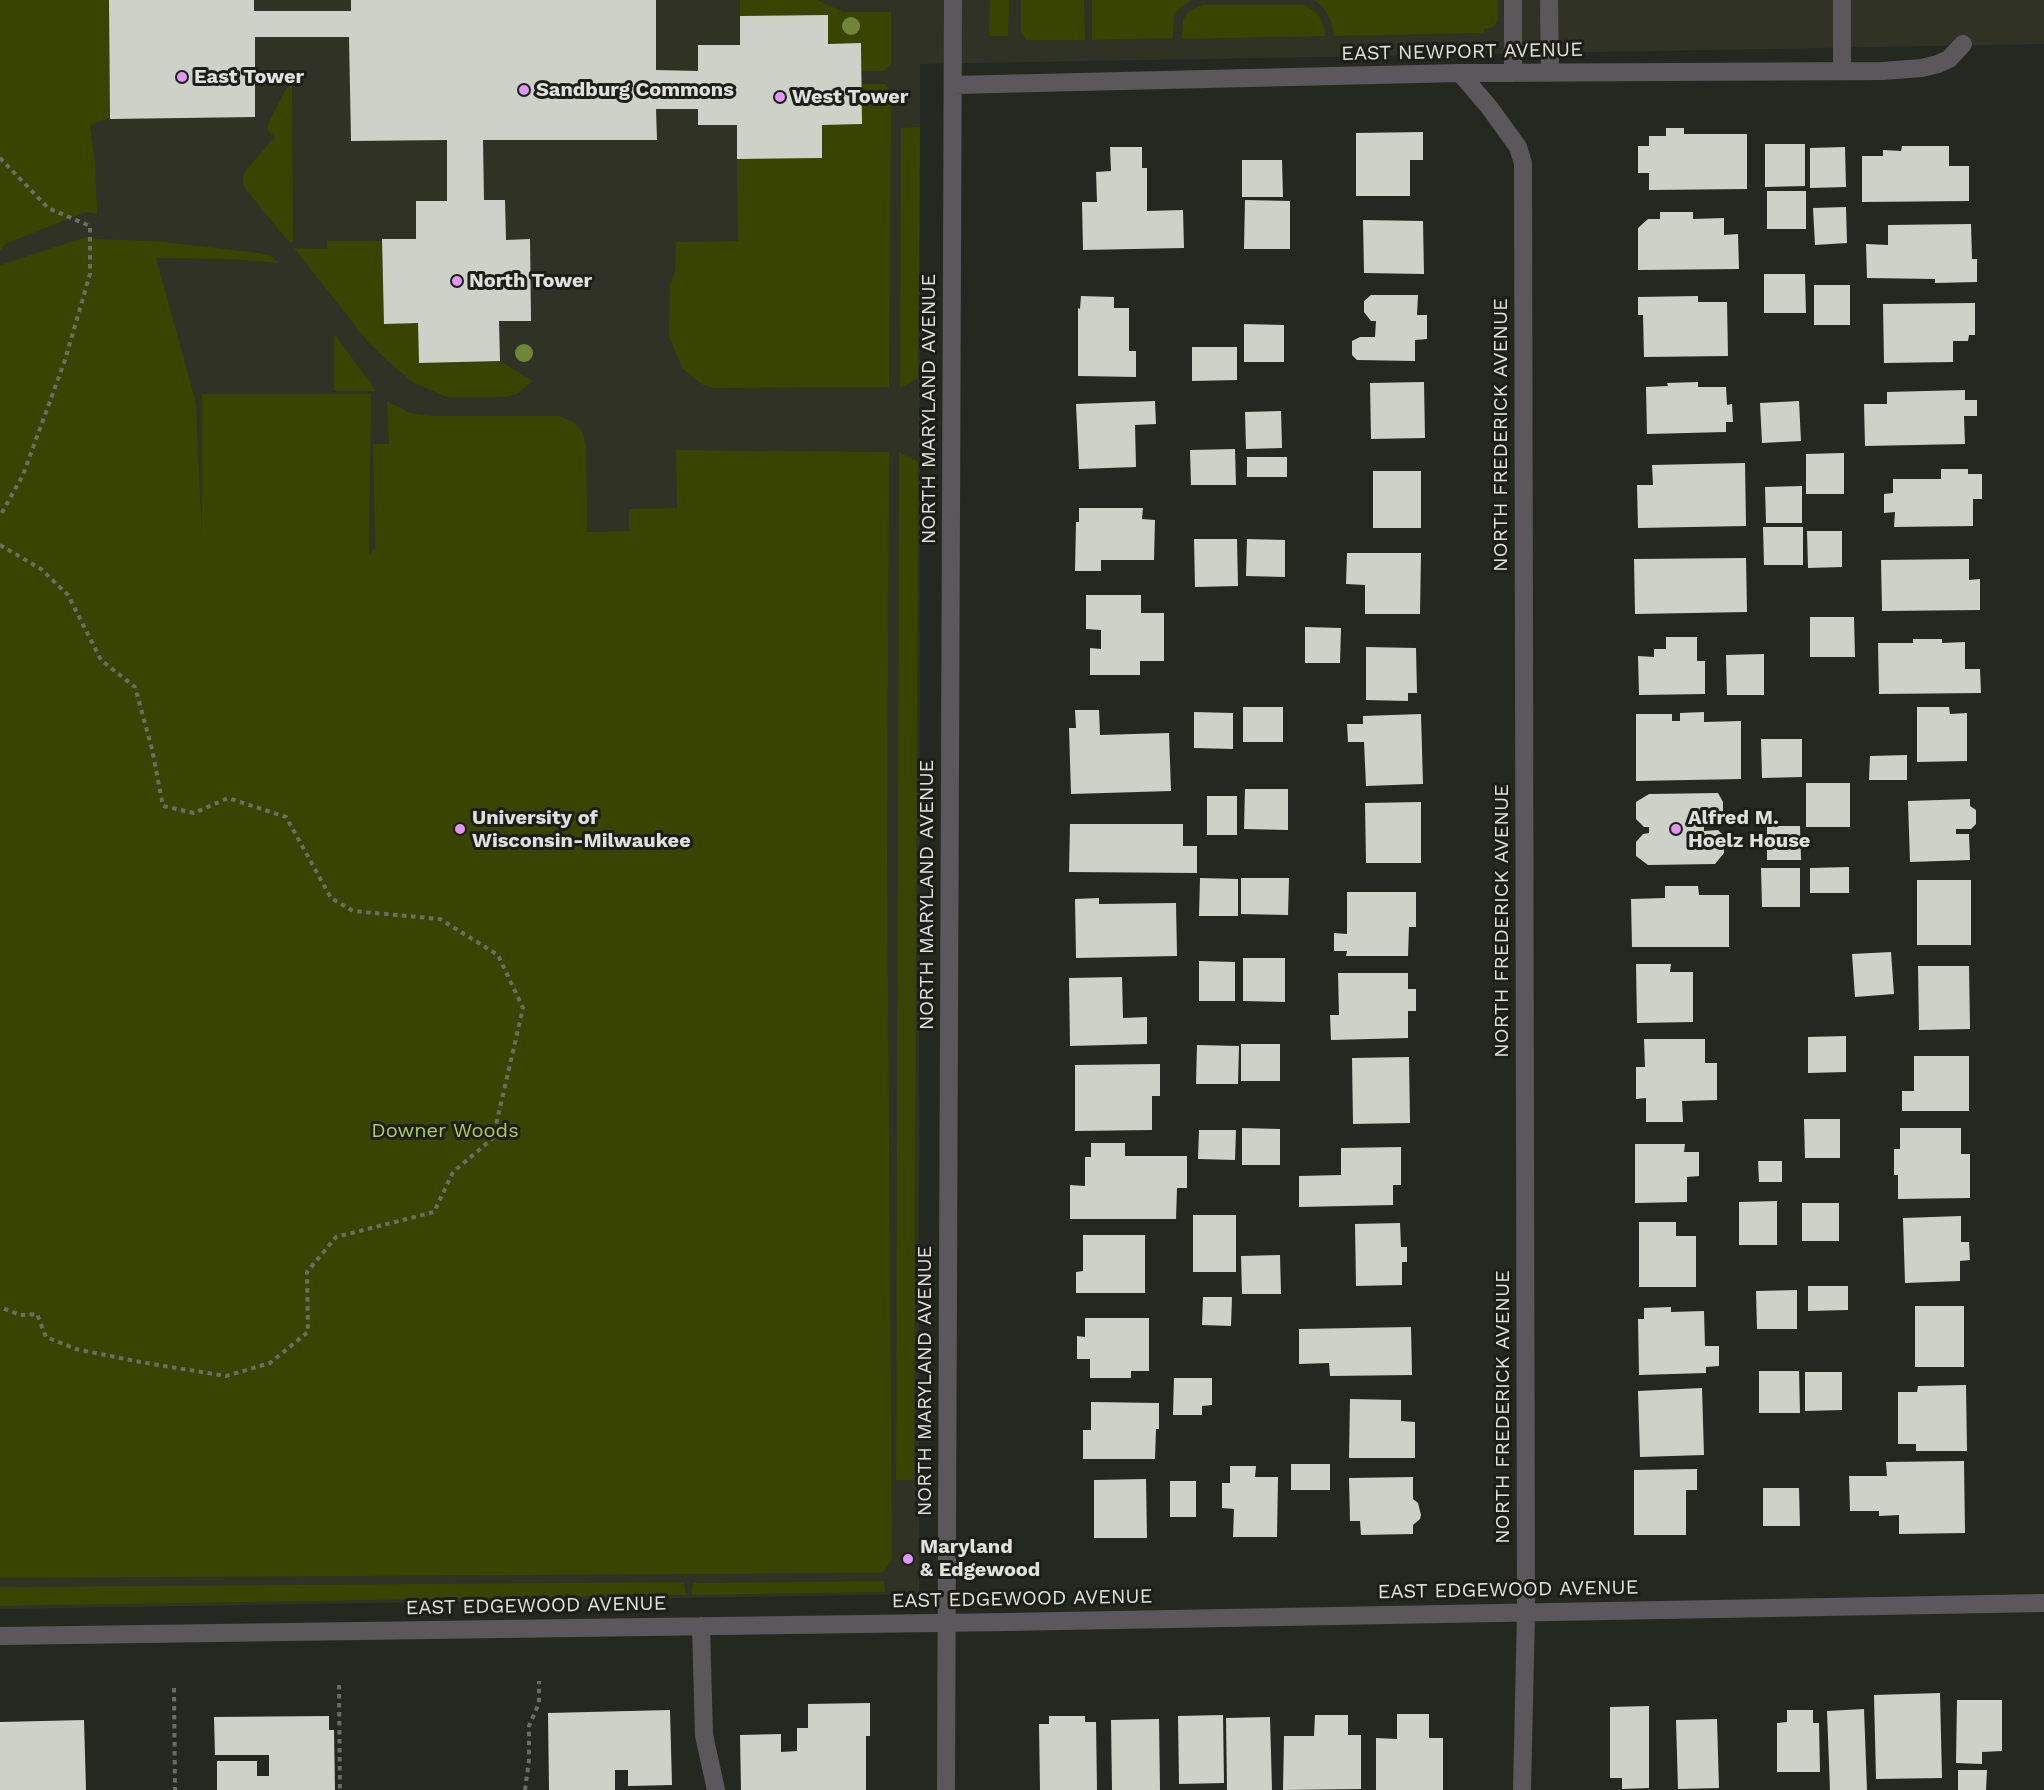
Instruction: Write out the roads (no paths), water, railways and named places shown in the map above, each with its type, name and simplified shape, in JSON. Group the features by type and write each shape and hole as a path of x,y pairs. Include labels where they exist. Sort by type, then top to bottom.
{"street":[{"name":"NORTH MARYLAND AVENUE","path":"946,1790 953,0"},
{"path":"1513,0 1513,73"},
{"path":"1549,0 1550,73"},
{"path":"1842,0 1842,71"},
{"name":"EAST NEWPORT AVENUE","path":"953,85 1460,73 1842,71 1922,68 1948,59 1963,44"},
{"name":"NORTH FREDERICK AVENUE","path":"1460,73 1489,107 1518,147 1523,163 1526,1612 1522,1790"},
{"name":"EAST EDGEWOOD AVENUE","path":"0,1636 946,1623 2044,1604"},
{"path":"701,1626 704,1735 716,1790"}],"place":[{"name":"East Tower","path":"182,77"},
{"name":"Sandburg Commons","path":"524,90"},
{"name":"West Tower","path":"780,97"},
{"name":"North Tower","path":"457,281"},
{"name":"University of Wisconsin-Milwaukee","path":"460,829"},
{"name":"Alfred M. Hoelz House","path":"1676,829"},
{"name":"Maryland & Edgewood","path":"908,1559"}],"park label":[{"name":"Downer Woods","path":"445,1131"}]}
